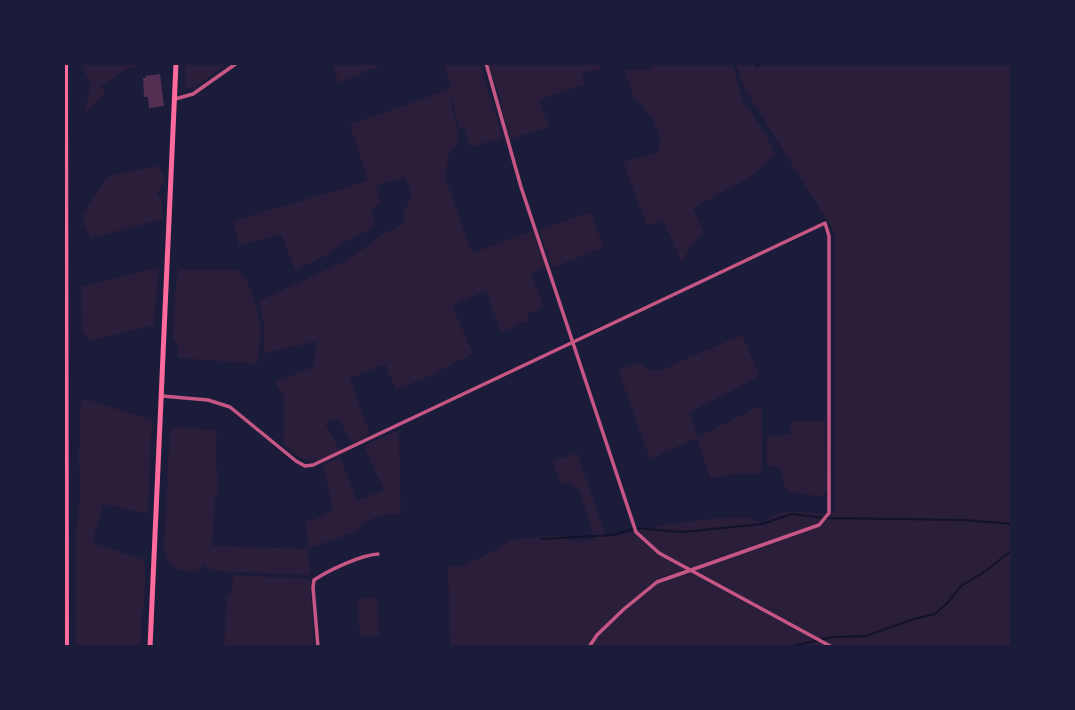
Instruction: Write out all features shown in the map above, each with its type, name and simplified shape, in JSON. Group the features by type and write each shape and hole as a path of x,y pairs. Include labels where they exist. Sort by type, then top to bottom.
{"highway":[{"path":"65,63 66,647"}],"main road":[{"path":"150,647 176,63"}],"street":[{"path":"176,99 193,94 237,63"},
{"path":"486,63 522,187 636,532 659,554 832,647"},
{"path":"162,396 208,400 230,407 296,461 305,466 313,465 825,223 830,236 829,513 819,525 657,582 597,635 589,647"},
{"path":"318,647 314,580 372,554 378,554"}],"shaded area":[{"path":"83,63 140,63 101,86 105,94 84,114 91,83 82,67"},
{"path":"185,63 228,63 195,87 185,88"},
{"path":"332,63 338,64 387,63 339,83"},
{"path":"443,63 480,63 503,138 470,147 464,128 459,127 450,97 459,138 449,154 445,177 472,253 534,230 546,266 531,273 543,304 541,308 527,314 529,320 501,332 487,290 452,306 473,353 396,390 385,364 350,378 370,435 353,444 338,418 325,423 340,451 316,461 305,460 283,444 284,398 275,382 313,367 317,341 263,354 264,327 259,301 347,260 377,237 403,224 404,211 412,194 405,177 376,186 381,204 371,208 375,224 327,255 295,270 281,234 239,245 233,221 368,181 350,124 451,88"},
{"path":"488,63 599,63 601,69 582,73 585,84 539,100 549,127 510,139"},
{"path":"651,63 732,64 744,105 750,110 775,155 752,176 693,208 704,232 691,246 682,263 663,220 647,226 623,162 658,153 661,138 652,117 647,114 642,103 636,102 625,72 651,69"},
{"path":"735,63 1012,63 1012,645 450,647 448,566 459,567 490,553 510,540 561,535 577,542 595,539 579,490 568,483 561,484 552,461 577,453 606,537 711,519 748,517 762,523 784,512 835,512 835,233 746,91"},
{"path":"155,166 164,175 157,194 162,199 163,219 91,238 84,226 84,213 105,179"},
{"path":"590,212 604,247 552,266 539,230"},
{"path":"159,267 154,324 89,341 82,331 81,287"},
{"path":"178,269 238,270 242,274 254,298 260,324 257,364 178,358 178,343 173,340"},
{"path":"742,335 760,376 690,412 698,437 762,407 762,467 759,474 710,478 697,438 650,459 618,370 639,363 652,370 664,369"},
{"path":"81,399 152,420 148,512 147,514 103,504 93,539 94,543 141,559 145,563 141,647 76,647 76,534 80,497"},
{"path":"791,421 825,421 827,489 823,495 788,492 784,487 781,468 767,466 767,437 791,434"},
{"path":"180,427 215,430 217,433 218,494 215,498 212,546 308,549 310,575 217,571 205,564 197,572 178,569 170,564 164,546 170,429"},
{"path":"396,431 399,435 401,514 381,515 359,525 359,530 308,549 306,521 333,511 323,465 340,457 357,501 384,490 364,446"},
{"path":"233,575 310,579 314,647 224,647 227,594 232,593"},
{"path":"377,597 379,635 360,637 357,599"}],"building":[{"path":"160,74 164,106 149,108 148,97 144,97 143,78"}],"waterway":[{"path":"756,66 765,63"},
{"path":"541,539 614,535 635,528 683,532 762,524 792,514 825,518 964,520 1012,524"},
{"path":"789,647 832,637 866,636 935,614 961,586 1012,550"}]}
